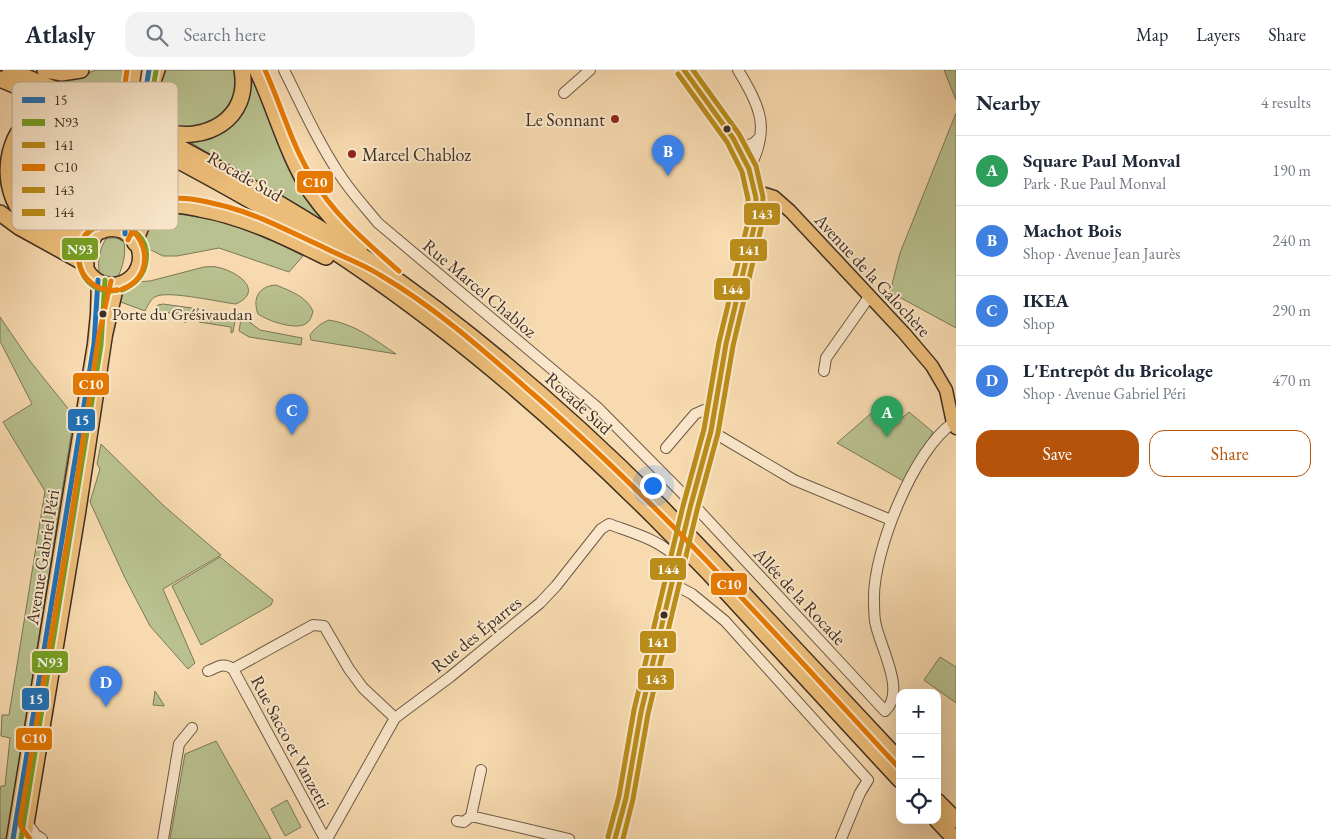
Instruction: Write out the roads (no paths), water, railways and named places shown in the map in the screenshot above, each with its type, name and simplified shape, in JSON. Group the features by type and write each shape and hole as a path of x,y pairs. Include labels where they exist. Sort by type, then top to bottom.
{"highway":[{"name":"Rocade Sud","path":"10,70 32,82"},
{"path":"45,70 68,73 82,70"},
{"path":"153,82 157,70"},
{"path":"178,136 205,133 221,125 232,115 242,91 242,70"},
{"path":"257,70 286,142 312,193 328,214 351,238 402,284"},
{"name":"Rocade Sud","path":"0,79 12,84"},
{"path":"12,140 5,154 2,170 6,192 12,203"},
{"name":"Rocade Sud","path":"178,148 227,173 349,247 402,284 511,369 604,451 658,513 896,757"},
{"name":"Rocade Sud","path":"178,151 380,283 458,341 547,415 658,513"},
{"path":"178,206 235,216 269,229 380,283"},
{"path":"0,213 12,222"},
{"path":"24,230 86,264"},
{"path":"45,230 61,235 99,235"},
{"path":"130,239 138,230"},
{"name":"Rocade Sud","path":"708,564 899,779"},
{"path":"941,804 956,820"},
{"path":"941,824 955,839"}],"main road":[{"path":"615,839 626,798 642,712 711,430 726,344 748,260 756,216 755,191 749,169 740,149 684,70"},
{"name":"Avenue de la Galochère","path":"755,191 774,197 782,203 904,333 939,375 946,390 955,425"},
{"path":"756,216 757,212 768,204 782,203"},
{"path":"103,230 87,247 85,258 86,264 93,276 98,280 111,284 128,279 136,268 138,254 130,239 129,230"},
{"path":"99,235 118,231 130,239"},
{"name":"Avenue Gabriel Péri","path":"13,839 71,492 98,314 98,280"},
{"name":"Avenue Gabriel Péri","path":"25,839 79,513 106,335 118,283"}],"street":[{"name":"Rue Marcel Chabloz","path":"284,70 317,138 340,175 378,223 597,407 692,503"},
{"path":"564,93 590,70"},
{"path":"738,70 757,105 762,127 759,145 749,169"},
{"path":"740,149 754,143 760,137"},
{"path":"824,371 826,358 869,297"},
{"path":"666,448 695,414 704,410 714,413"},
{"path":"711,430 794,480 891,520 926,451 942,432 955,425"},
{"name":"Allée de la Rocade","path":"692,503 885,711 892,701 892,677 875,621 874,596 880,554 891,520"},
{"name":"Rue des Éparres","path":"328,838 395,718 450,677 540,603 556,586 601,529 609,524 670,550 679,560"},
{"path":"673,584 692,594 725,621 868,780 860,793 842,839"},
{"name":"Rue Sacco et Vanzetti","path":"328,838 233,668 313,625 324,626 348,669 362,688 395,718"},
{"path":"208,672 222,664 233,668"},
{"path":"163,839 180,744 192,728"},
{"path":"456,821 464,822 471,816 481,770"},
{"path":"471,816 569,839"},
{"path":"28,823 36,835 42,839"}],"place":[{"name":"Le Sonnant","path":"615,119"},
{"name":"Marcel Chabloz","path":"352,154"},
{"name":"Machot Bois","path":"668,176"},
{"name":"Porte du Grésivaudan","path":"103,314"},
{"name":"IKEA","path":"292,435"},
{"name":"Square Paul Monval","path":"887,437"},
{"name":"L'Entrepôt du Bricolage","path":"106,707"}]}
